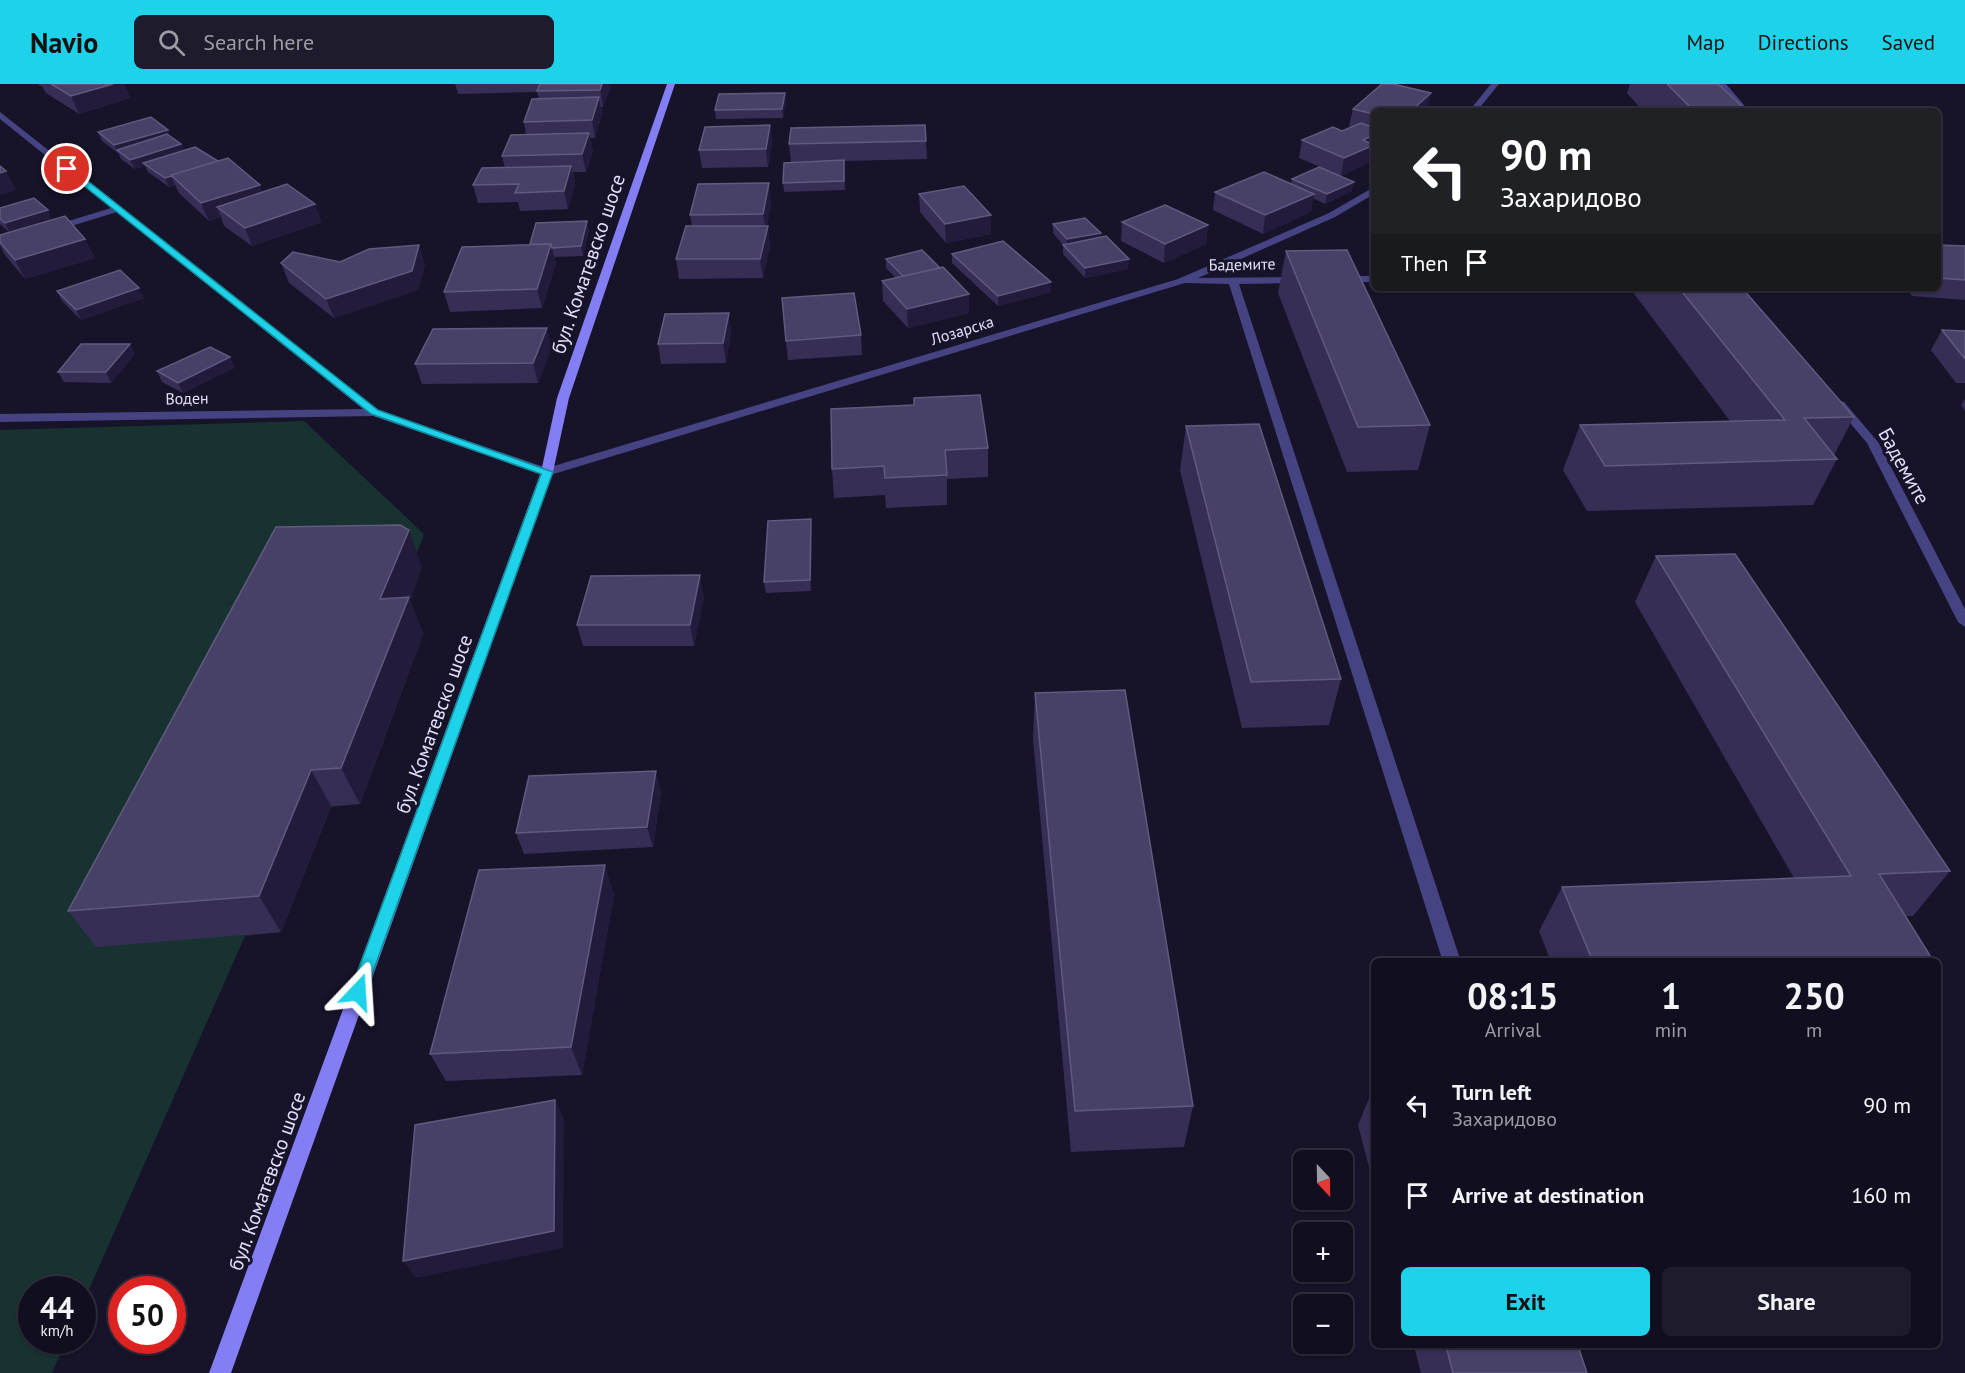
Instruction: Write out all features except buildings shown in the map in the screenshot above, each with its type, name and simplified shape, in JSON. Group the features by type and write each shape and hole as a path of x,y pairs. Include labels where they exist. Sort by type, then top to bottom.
{"main road":[{"name":"бул. Коматевско шосе","path":"220,1373 547,472 563,398 671,84"}],"street":[{"path":"1475,108 1495,84"},
{"path":"1722,84 1742,108"},
{"path":"0,115 374,412 547,472"},
{"name":"Лозарска","path":"547,472 1182,281 1332,215 1371,192"},
{"path":"43,232 118,209"},
{"name":"Бадемите","path":"1182,281 1315,279"},
{"path":"1327,279 1371,279"},
{"path":"1233,281 1451,958"},
{"name":"Бадемите","path":"1834,397 1872,442 1965,622"},
{"name":"Воден","path":"0,418 374,412"}],"green space":[{"path":"304,421 424,534 414,561 422,567 396,635 423,634 360,804 331,807 281,932 245,936 95,1276 18,1276 18,1354 60,1354 52,1373 0,1373 0,430"}],"route":[{"path":"67,169 374,412 547,472 358,992"}]}
